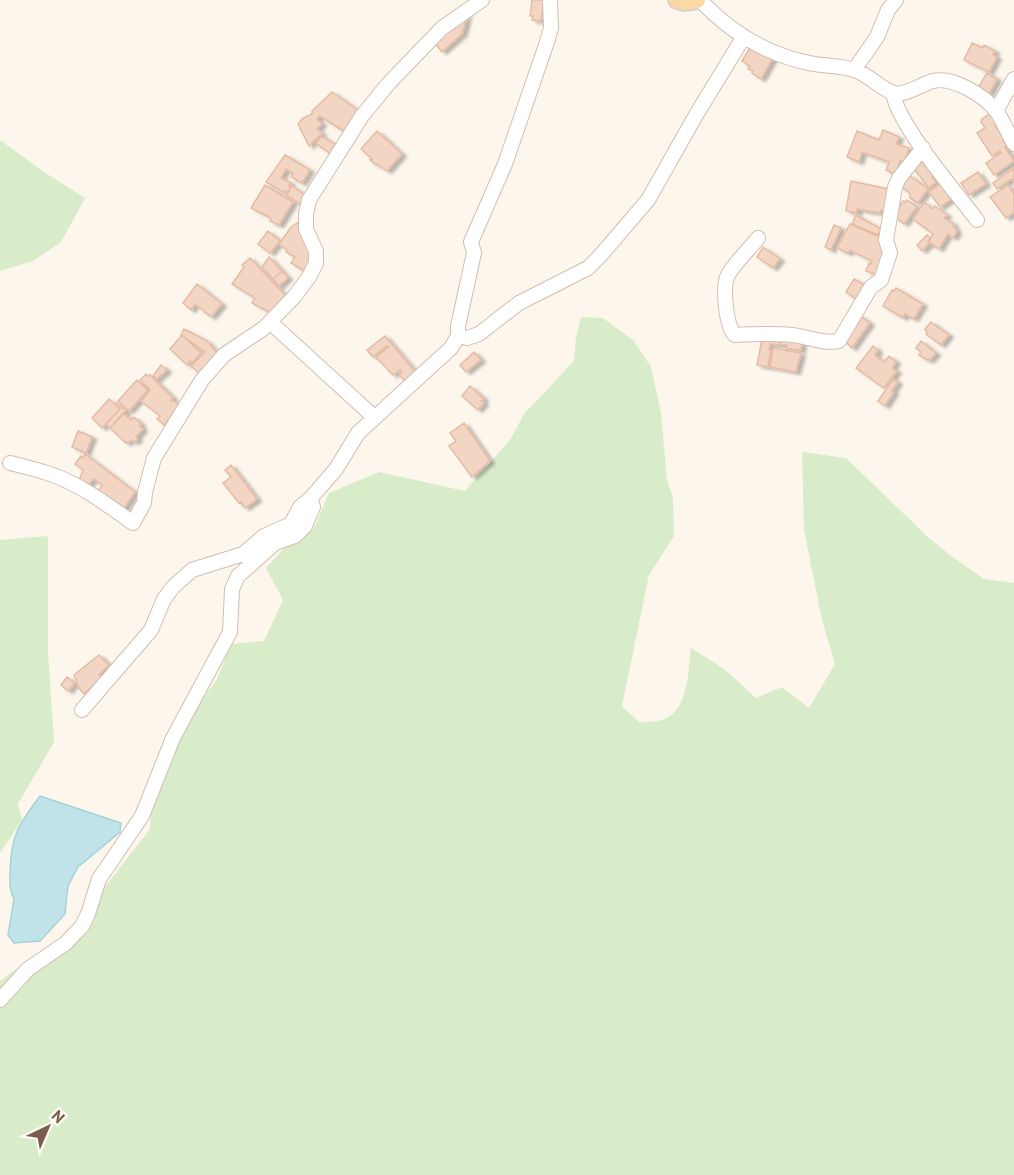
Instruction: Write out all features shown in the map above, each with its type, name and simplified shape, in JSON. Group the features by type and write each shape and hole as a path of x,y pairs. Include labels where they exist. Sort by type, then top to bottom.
{"main road":[{"path":"677,0 684,2 699,0"}],"street":[{"path":"10,463 48,473 72,483 133,523 144,503 154,458 202,380 224,355 240,346 270,322 309,277 316,263 316,251 306,229 309,200 362,116 389,83 442,28 482,0"},
{"path":"82,710 151,630 164,599 173,586 192,570 243,554 264,536 291,524 300,507 336,469 358,433 451,348 458,336 458,326 474,253 471,242 505,164 547,42 551,28 550,0"},
{"path":"699,0 743,38 784,56 812,64 854,70 893,93 934,81 952,82 969,90 996,111 1014,144"},
{"path":"854,70 877,37 888,10 896,0"},
{"path":"458,336 467,338 479,334 519,303 588,268 600,256 648,200 696,114 743,38"},
{"path":"996,111 1014,80"},
{"path":"893,93 897,107 923,148 977,220"},
{"path":"758,238 727,277 727,316 730,330 735,335 769,333 819,342 839,341 871,288 880,280 890,253 886,240 895,187 899,178 923,148"},
{"path":"270,322 374,417"},
{"path":"0,1000 28,969 66,943 82,926 99,879 142,816 173,738 230,632 232,589 238,576 275,543 295,536 304,526 313,507 310,499"}],"green space":[{"path":"0,140 85,198 61,242 33,261 0,271"},
{"path":"581,317 603,318 634,341 651,367 661,413 667,480 673,498 674,536 649,575 622,706 639,722 658,721 668,717 676,710 685,691 691,648 724,669 756,698 782,687 809,708 835,664 822,620 804,530 802,452 846,458 929,538 950,555 984,579 1014,583 1014,1175 0,1175 0,981 26,962 58,956 88,932 104,888 150,829 151,810 178,733 217,679 231,644 264,641 283,600 266,568 290,541 315,526 329,493 379,472 465,491 510,440 524,414 574,361"},
{"path":"48,536 48,651 54,742 18,804 22,820 0,853 0,540"}],"water":[{"path":"40,796 121,823 120,832 78,867 68,886 65,914 40,941 14,943 8,935 14,899 10,882 12,848 18,830"}],"building":[{"path":"532,0 544,0 541,21 532,20 533,16 530,16"},
{"path":"467,14 463,33 442,52 435,43"},
{"path":"972,43 983,48 984,45 995,51 993,55 997,57 989,72 964,60"},
{"path":"750,48 773,58 761,79 748,69 750,66 742,61"},
{"path":"987,73 997,79 989,94 978,88"},
{"path":"332,92 359,111 345,132 320,116 317,119 322,124 317,129 322,133 309,146 298,124 303,118 312,114 312,111"},
{"path":"991,113 998,124 995,125 1005,140 1003,141 1007,146 1005,147 1014,161 994,175 986,163 1001,153 1000,151 992,156 977,133 985,128 981,122 982,119"},
{"path":"883,130 899,137 896,144 909,148 904,162 900,161 895,174 886,170 889,162 862,152 859,162 847,157 857,131 879,140"},
{"path":"377,131 402,154 387,171 370,160 372,159 361,149"},
{"path":"321,136 335,144 330,153 316,144"},
{"path":"285,155 310,170 302,183 291,177 293,173 286,169 281,178 291,183 288,193 266,182"},
{"path":"923,161 924,164 927,161 937,173 932,177 936,182 929,188 914,169"},
{"path":"1014,168 1014,182 1012,179 997,189 993,183"},
{"path":"978,172 986,184 969,195 961,183"},
{"path":"909,175 928,189 918,203 910,198 910,193 901,187"},
{"path":"851,181 889,189 885,211 881,210 880,213 857,209 857,213 846,211"},
{"path":"944,181 953,198 940,207 929,192"},
{"path":"265,185 293,202 279,225 270,221 271,218 251,208"},
{"path":"1008,185 1014,194 1014,212 1006,218 990,197"},
{"path":"292,186 307,196 302,205 286,195"},
{"path":"907,200 917,207 904,224 895,217 895,213 903,201"},
{"path":"924,202 933,209 935,206 947,215 944,218 954,224 957,232 953,238 948,234 939,249 928,242 933,234 913,219"},
{"path":"856,215 881,229 878,235 852,224"},
{"path":"297,223 304,234 312,257 306,272 291,263 295,257 279,244 291,227"},
{"path":"850,224 880,237 886,251 878,275 866,271 872,261 850,250 848,253 837,248"},
{"path":"834,225 841,228 831,250 825,247"},
{"path":"268,231 280,241 270,253 258,244"},
{"path":"927,235 931,239 928,242 930,243 922,251 917,245"},
{"path":"763,247 780,259 773,268 757,257"},
{"path":"269,257 282,271 273,279 262,267"},
{"path":"250,258 287,297 271,313 252,303 255,298 232,284 244,267 242,265"},
{"path":"282,271 288,278 279,286 273,279"},
{"path":"854,279 865,285 856,299 846,292"},
{"path":"197,284 222,304 211,317 195,304 191,310 183,303"},
{"path":"896,288 923,304 914,319 905,314 903,318 883,306 892,290"},
{"path":"859,315 870,323 852,348 845,341"},
{"path":"931,322 949,335 941,345 926,334 925,329"},
{"path":"184,329 207,341 217,353 199,373 191,366 205,352 181,335"},
{"path":"182,335 201,353 187,365 170,349"},
{"path":"385,336 417,374 406,383 399,374 402,372 400,370 393,375 376,357 389,347 387,346 373,357 367,350"},
{"path":"781,338 802,341 801,350 787,349 787,345 780,345"},
{"path":"762,339 780,339 779,345 770,344 768,367 757,365"},
{"path":"921,341 936,353 930,360 919,355 921,352 916,348"},
{"path":"873,346 878,350 875,355 884,362 889,356 896,362 892,368 897,371 884,388 856,368"},
{"path":"773,348 801,353 796,372 770,367"},
{"path":"474,352 481,360 466,372 460,365"},
{"path":"161,365 167,370 157,379 153,376"},
{"path":"146,374 150,375 173,398 170,401 173,400 180,406 164,425 157,419 160,416 141,401 150,390 140,380"},
{"path":"893,379 898,382 885,406 878,401"},
{"path":"137,380 148,390 129,411 118,401"},
{"path":"470,386 484,399 481,401 484,403 478,410 462,396"},
{"path":"109,399 120,409 102,428 92,418"},
{"path":"117,403 126,411 110,428 106,424 120,409 115,404"},
{"path":"123,413 131,420 134,417 141,424 143,429 135,442 132,440 126,443 110,428"},
{"path":"464,423 490,461 472,477 449,446 456,441 450,433"},
{"path":"78,431 92,437 86,453 72,447"},
{"path":"85,454 135,492 123,510 98,491 102,485 94,479 87,486 79,480 83,470 75,464"},
{"path":"231,465 257,499 245,508 223,483 231,477 225,470"},
{"path":"99,655 109,665 99,675 102,677 84,694 74,675"},
{"path":"67,677 75,683 68,691 61,685"}]}
